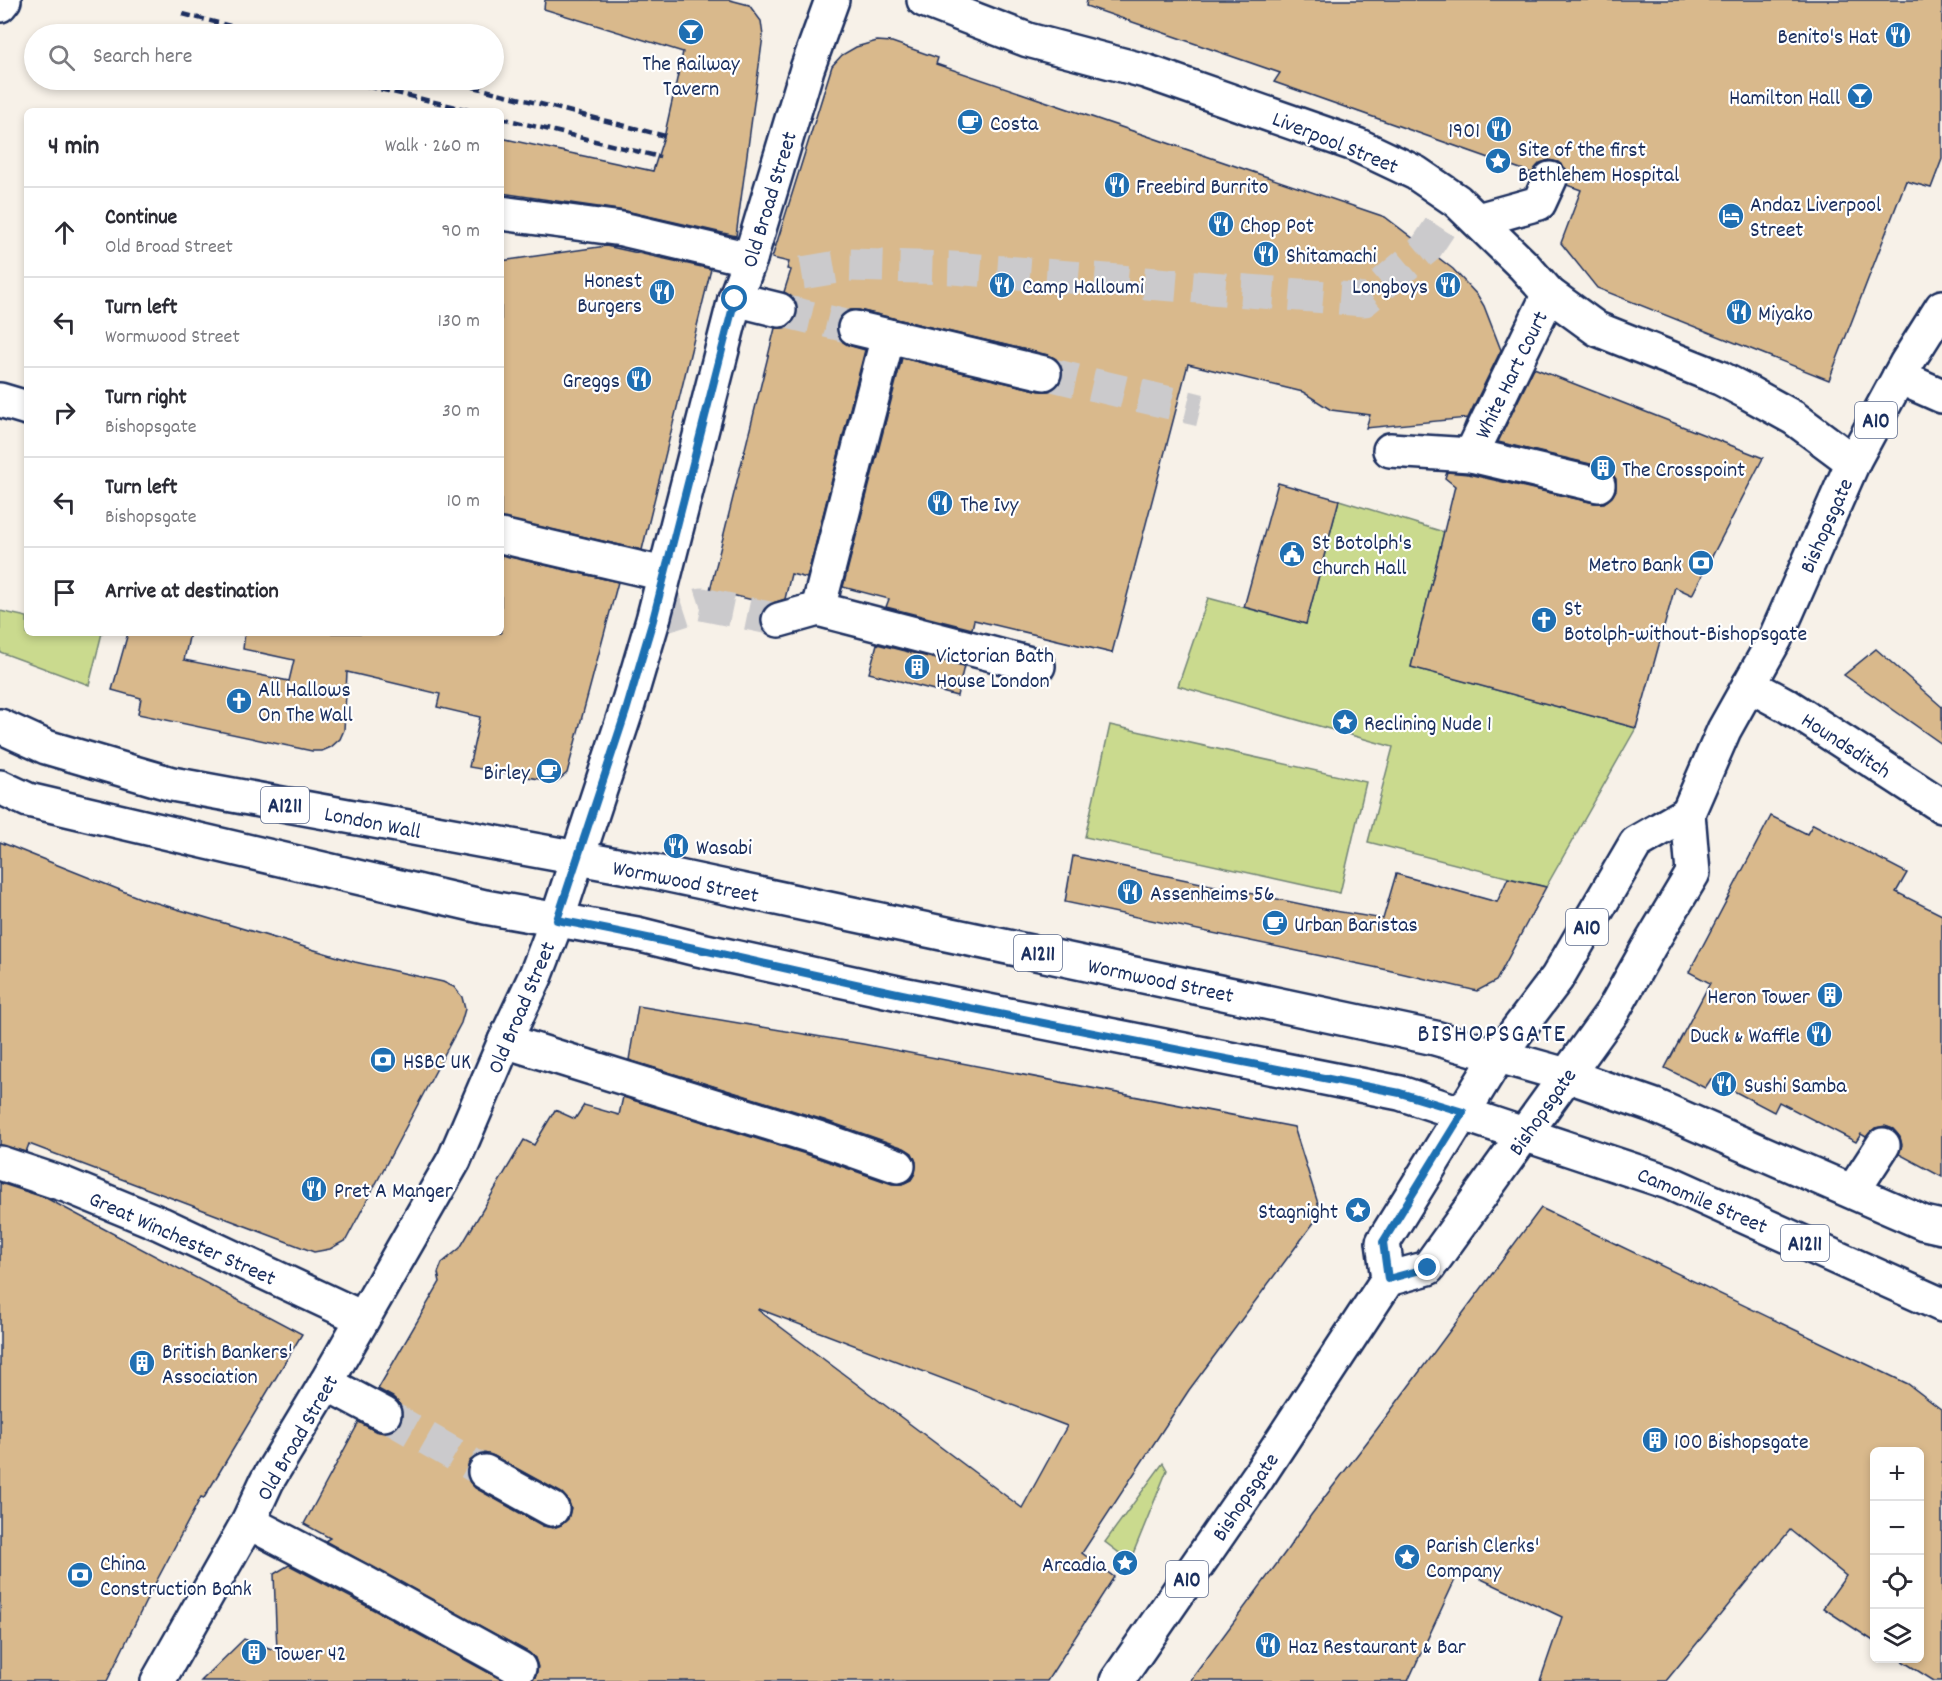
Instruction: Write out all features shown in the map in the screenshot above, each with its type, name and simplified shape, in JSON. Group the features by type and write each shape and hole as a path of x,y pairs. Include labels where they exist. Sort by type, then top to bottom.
{"main road":[{"path":"0,5 4,0"},
{"name":"Old Broad Street","path":"158,1681 248,1522 267,1481 454,1160 536,975 557,920 626,711 735,299 750,259 807,69 832,0"},
{"name":"Liverpool Street","path":"924,0 1028,40 1145,71 1357,145 1416,174 1457,201 1549,294 1597,329 1720,378 1747,392 1794,418 1852,462"},
{"path":"1478,220 1539,203 1550,179"},
{"path":"504,213 622,229 750,259"},
{"name":"White Hart Court","path":"1471,455 1549,294"},
{"path":"735,299 779,310"},
{"name":"Bishopsgate","path":"1117,1681 1258,1477 1388,1279 1428,1268 1613,1011 1693,873 1688,813 1724,730 1775,639 1852,462 1942,307"},
{"path":"855,328 1044,373"},
{"path":"818,609 888,336"},
{"path":"1899,378 1942,396"},
{"path":"0,400 24,407"},
{"name":"White Hart Court","path":"1390,450 1471,455 1598,485"},
{"path":"504,537 664,574"},
{"path":"779,620 818,609 1038,666"},
{"name":"Houndsditch","path":"1749,686 1788,706 1942,806"},
{"name":"London Wall","path":"0,726 46,747 172,784 576,859"},
{"name":"A1211","path":"0,787 28,800 485,907 637,934 903,994 1400,1093 1463,1112"},
{"name":"A10","path":"1388,1279 1383,1242 1498,1056 1557,978 1636,843 1688,813"},
{"name":"Wormwood Street","path":"576,859 655,872 1435,1038 1566,1075"},
{"path":"506,1041 818,1138 898,1166"},
{"path":"1566,1075 1655,1106 1933,1225"},
{"name":"Camomile Street","path":"1463,1112 1668,1182 1942,1305"},
{"path":"1852,1191 1882,1146"},
{"name":"Great Winchester Street","path":"0,1163 66,1185 150,1220 363,1318"},
{"path":"326,1383 384,1414"},
{"path":"485,1472 552,1509"},
{"path":"248,1522 519,1668"}],"green space":[{"path":"1339,500 1444,532 1411,667 1636,728 1546,887 1368,842 1393,747 1178,686 1208,598 1306,624"},
{"path":"0,611 24,616 24,636 101,636 89,685 0,652"},
{"path":"1110,725 1366,782 1340,893 1085,837"},
{"path":"1163,1463 1167,1470 1130,1561 1105,1542"}],"building":[{"path":"545,0 730,0 749,5 761,21 763,36 736,236 626,211 504,193 504,139 653,171 665,133 683,52 544,9"},
{"name":"Andaz Liverpool Street","path":"1087,0 1942,0 1942,159 1931,188 1906,181 1829,380 1597,288 1561,243 1581,190 1567,185 1569,177 1566,169 1558,162 1549,160 1540,163 1532,173 1274,82 1280,73 1086,6"},
{"path":"877,41 892,42 938,58 936,64 1385,217 1453,269 1478,296 1501,350 1463,428 1467,418 1366,428 1370,415 1331,410 1303,392 1188,364 1112,653 974,620 972,629 886,607 889,599 843,587 902,358 1040,391 1050,391 1058,385 1062,377 1062,367 1056,359 1048,355 859,310 850,310 842,315 837,323 837,334 843,342 865,350 807,578 791,574 785,599 770,604 710,590 775,328 785,328 792,323 797,314 797,304 784,292 791,270 787,269 789,262 772,258 832,66 842,55 856,47"},
{"path":"606,246 711,269 642,550 504,519 504,261"},
{"path":"1534,368 1763,458 1692,595 1675,587 1636,728 1411,667 1455,486 1445,478 1447,472 1468,474 1594,503 1604,503 1612,497 1616,490 1616,479 1610,471 1603,467 1498,442"},
{"name":"St Botolph's Church Hall","path":"1278,483 1339,500 1306,624 1244,607"},
{"path":"504,556 618,582 567,773 556,782 469,767 480,717 437,707 440,694 347,672 344,730 340,739 322,751 312,751 138,714 141,698 112,690 127,636 189,636 184,660 289,681 294,660 243,649 245,636 504,636"},
{"name":"Victorian Bath House London","path":"877,644 964,666 957,696 869,673"},
{"path":"1876,649 1942,707 1942,744 1844,675"},
{"name":"Heron Tower","path":"1771,816 1807,834 1813,824 1907,873 1896,892 1942,915 1942,1177 1899,1154 1902,1145 1900,1137 1893,1129 1885,1126 1875,1128 1866,1137 1861,1134 1856,1142 1779,1102 1774,1112 1711,1079 1705,1088 1665,1068 1710,983 1689,972"},
{"path":"0,842 140,898 355,962 443,982 454,987 462,997 465,1009 461,1023 346,1240 330,1249 314,1252 29,1144 26,1152 0,1145"},
{"path":"1073,856 1329,910 1383,919 1396,874 1497,902 1508,878 1546,887 1496,981 1477,991 1065,902"},
{"path":"638,1006 863,1044 1294,1127 1321,1213 1189,1390 1082,1553 1114,1577 1047,1681 532,1681 538,1667 535,1658 528,1652 325,1541 330,1538 304,1524 359,1422 384,1433 393,1430 400,1423 403,1413 400,1404 393,1397 378,1389 440,1282 438,1273 442,1263 460,1248 524,1140 534,1145 555,1110 575,1119 584,1105 619,1115 623,1097 812,1156 892,1184 902,1184 911,1180 915,1173 916,1162 912,1153 904,1148 824,1120 629,1060","holes":["758,1310 1067,1426 1022,1508","484,1453 494,1456 562,1493 571,1508 568,1519 553,1528 543,1526 475,1488 466,1472 469,1462 475,1456"]},
{"path":"0,1183 46,1198 302,1334 204,1498 201,1497 107,1681 0,1681"},
{"name":"100 Bishopsgate","path":"1541,1208 1908,1384 1942,1410 1942,1681 1934,1681 1905,1663 1924,1663 1924,1447 1870,1447 1870,1639 1823,1608 1846,1576 1790,1530 1666,1681 1540,1681 1562,1617 1460,1569 1408,1681 1190,1681"},
{"path":"289,1565 504,1681 201,1681 244,1639 277,1651 274,1574"}],"tunnel":[{"path":"802,273 850,265 953,268 1364,300 1426,248 1457,201"},
{"path":"779,310 855,328"},
{"path":"1044,373 1200,410"},
{"path":"653,620 702,604 779,620"},
{"path":"384,1414 485,1472"}],"railway":[{"path":"183,14 222,24"},
{"path":"384,90 460,108"},
{"path":"486,90 665,136"},
{"path":"504,119 660,157"}],"place":[{"name":"The Railway Tavern","path":"691,32"},
{"name":"Benito's Hat","path":"1898,35"},
{"name":"Hamilton Hall","path":"1860,96"},
{"name":"Costa","path":"970,122"},
{"name":"1901","path":"1499,129"},
{"name":"Site of the first Bethlehem Hospital","path":"1498,161"},
{"name":"Freebird Burrito","path":"1117,185"},
{"name":"Andaz Liverpool Street","path":"1731,216"},
{"name":"Chop Pot","path":"1221,224"},
{"name":"Shitamachi","path":"1266,254"},
{"name":"Camp Halloumi","path":"1002,285"},
{"name":"Longboys","path":"1448,285"},
{"name":"Honest Burgers","path":"662,292"},
{"name":"Miyako","path":"1739,312"},
{"name":"Greggs","path":"639,379"},
{"name":"The Crosspoint","path":"1603,468"},
{"name":"The Ivy","path":"940,503"},
{"name":"St Botolph's Church Hall","path":"1292,554"},
{"name":"Metro Bank","path":"1701,563"},
{"name":"St Botolph-without-Bishopsgate","path":"1544,620"},
{"name":"Victorian Bath House London","path":"917,667"},
{"name":"All Hallows On The Wall","path":"239,701"},
{"name":"Reclining Nude 1","path":"1345,722"},
{"name":"Birley","path":"549,771"},
{"name":"Wasabi","path":"676,846"},
{"name":"Assenheims 56","path":"1130,892"},
{"name":"Urban Baristas","path":"1275,923"},
{"name":"Heron Tower","path":"1830,995"},
{"name":"Duck & Waffle","path":"1819,1034"},
{"name":"HSBC UK","path":"383,1060"},
{"name":"Sushi Samba","path":"1724,1084"},
{"name":"Pret A Manger","path":"314,1189"},
{"name":"Stagnight","path":"1358,1210"},
{"name":"British Bankers' Association","path":"142,1363"},
{"name":"100 Bishopsgate","path":"1655,1440"},
{"name":"Parish Clerks' Company","path":"1407,1557"},
{"name":"Arcadia","path":"1125,1563"},
{"name":"China Construction Bank","path":"80,1575"},
{"name":"Haz Restaurant & Bar","path":"1268,1645"},
{"name":"Tower 42","path":"254,1652"}],"district":[{"name":"BISHOPSGATE","path":"1492,1032"}],"route":[{"path":"735,299 653,620 626,711 557,920 637,934 903,994 1400,1093 1463,1112 1383,1242 1388,1279 1428,1268"}]}
